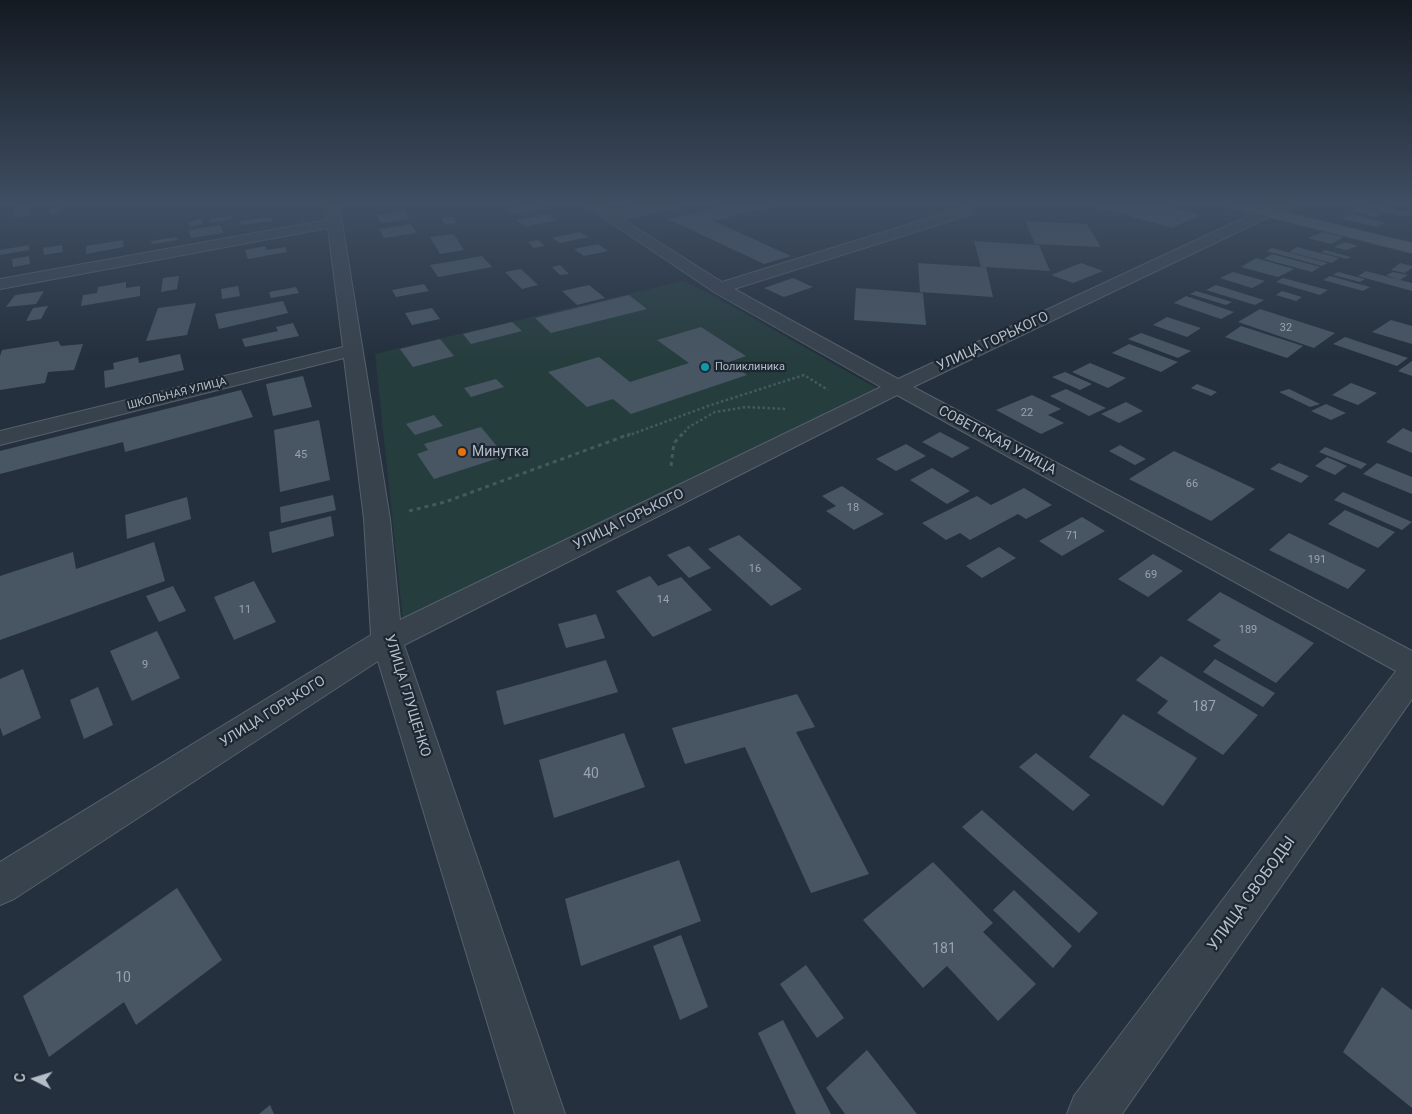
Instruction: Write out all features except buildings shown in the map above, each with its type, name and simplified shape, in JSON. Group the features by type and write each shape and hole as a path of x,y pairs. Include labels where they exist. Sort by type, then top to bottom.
{"street":[{"path":"0,284 133,256"},
{"name":"УЛИЦА ГЛУЩЕНКО","path":"339,256 377,519 387,640 540,1114"},
{"name":"СОВЕТСКАЯ УЛИЦА","path":"670,256 720,288 897,387 1412,665"},
{"path":"720,288 823,256"},
{"name":"УЛИЦА ГОРЬКОГО","path":"0,885 387,640 897,387 1175,256"},
{"name":"ШКОЛЬНАЯ УЛИЦА","path":"0,438 354,350"},
{"name":"УЛИЦА СВОБОДЫ","path":"1092,1114 1412,674"}],"path":[{"path":"377,519 446,502 708,406 804,375"},
{"path":"708,406 715,412"},
{"path":"686,492 672,473 670,460 674,443 689,427 715,412 746,407 809,412 832,419"}],"green space":[{"path":"683,281 707,292 876,388 403,620 375,354"}],"place":[{"name":"Поликлиника","path":"705,367"},
{"name":"Минутка","path":"462,452"}]}
